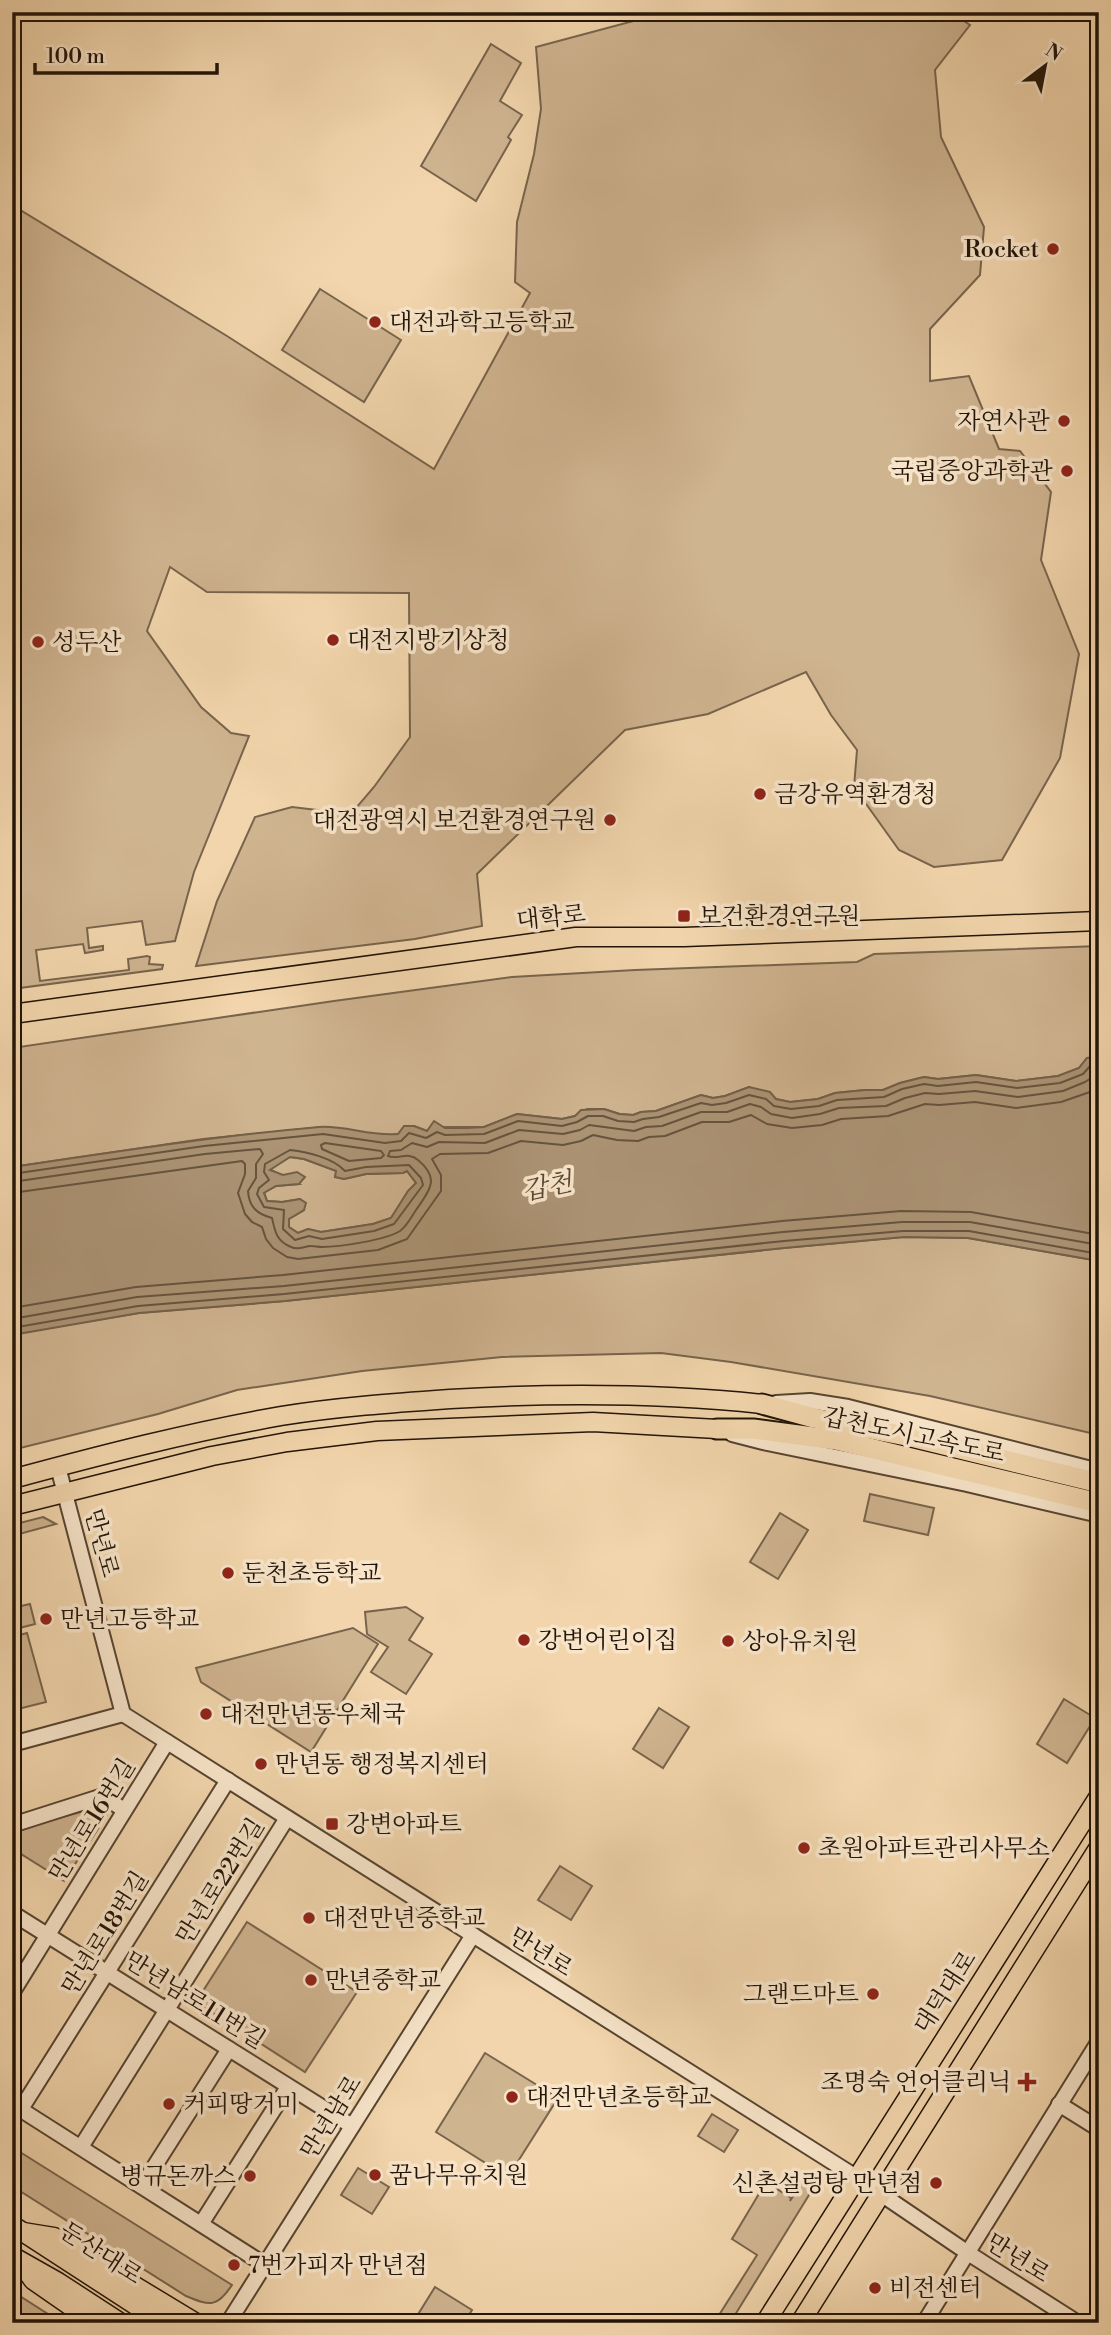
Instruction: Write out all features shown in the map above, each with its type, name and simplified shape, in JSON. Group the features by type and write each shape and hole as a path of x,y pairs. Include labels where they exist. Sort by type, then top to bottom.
{"highway":[{"name":"갑천도시고속도로","path":"762,1404 1099,1483"},
{"name":"갑천도시고속도로","path":"717,1429 753,1429 836,1440 1099,1503"}],"main road":[{"name":"대학로","path":"12,1014 576,937 684,937 1099,921"},
{"path":"12,1479 203,1432 281,1416 376,1404 596,1393 762,1404"},
{"path":"12,1506 212,1456 287,1442 377,1431 593,1422 717,1429"},
{"name":"대덕대로","path":"765,2323 1099,1796"},
{"path":"800,2323 1099,1847"},
{"path":"18,2229 54,2237 196,2323"},
{"name":"둔산대로","path":"18,2229 163,2323"},
{"path":"16,2259 33,2280 95,2323"},
{"name":"둔산대로","path":"16,2259 58,2282 121,2323"}],"street":[{"path":"762,1404 810,1401 848,1407 1099,1471"},
{"path":"717,1429 763,1442 967,1484 1099,1515"},
{"name":"만년로","path":"58,1467 123,1714 880,2193 1078,2323"},
{"path":"12,1744 123,1714"},
{"name":"만년로16번길","path":"12,1993 167,1742"},
{"name":"만년로18번길","path":"16,2107 108,1972 228,1780"},
{"path":"12,1825 103,1796 124,1810"},
{"name":"만년로22번길","path":"81,2147 287,1818"},
{"name":"만년남로11번길","path":"12,1913 352,2126"},
{"name":"만년남로","path":"228,2323 473,1936"},
{"path":"924,2323 1099,2041"},
{"path":"142,2186 229,2049"},
{"path":"201,2224 288,2087"},
{"path":"1059,2104 1099,2129"},
{"path":"16,2107 265,2264"}],"shaded area":[{"path":"667,12 950,12 970,25 935,70 941,137 984,227 980,275 930,329 930,381 969,376 999,449 1020,451 1051,492 1041,560 1079,654 1060,758 1002,860 934,867 899,850 854,787 857,750 831,715 806,672 708,714 625,730 477,874 482,926 415,939 196,966 217,901 255,817 292,807 351,814 410,737 409,593 207,592 170,567 147,631 201,707 231,733 249,736 194,872 175,941 146,945 142,921 87,928 89,948 103,946 103,950 85,953 83,944 36,950 40,981 129,970 128,959 147,956 150,957 149,964 163,965 162,969 12,989 12,205 227,336 434,469 530,293 515,282 517,222 534,154 541,109 536,47"},
{"path":"491,44 521,63 500,101 522,115 476,201 421,166"},
{"path":"320,289 401,340 364,402 282,350"},
{"path":"1099,946 1099,1057 1087,1058 1079,1068 1058,1076 1016,1081 976,1075 938,1079 924,1077 883,1090 835,1093 818,1099 790,1102 749,1087 713,1098 701,1095 656,1111 633,1115 604,1109 587,1109 562,1119 517,1114 484,1127 431,1127 427,1131 414,1126 398,1134 385,1136 323,1127 203,1139 12,1167 12,1048 512,977 857,962 874,954"},
{"path":"290,1157 337,1171 335,1177 344,1179 366,1174 407,1171 416,1183 391,1218 373,1224 321,1232 308,1229 298,1233 289,1227 289,1219 304,1210 300,1199 267,1201 264,1192 276,1186 299,1184 269,1169"},
{"path":"904,1237 968,1238 1099,1261 1099,1435 930,1396 731,1362 661,1353 502,1357 362,1371 237,1390 158,1414 12,1450 12,1334 139,1313 285,1301"},
{"path":"870,1494 934,1508 928,1535 864,1521"},
{"path":"780,1513 808,1530 778,1579 750,1562"},
{"path":"43,1517 56,1524 12,1536 12,1525"},
{"path":"30,1604 35,1624 12,1630 12,1608"},
{"path":"406,1607 423,1618 409,1640 432,1654 406,1694 371,1672 388,1647 367,1634 365,1612"},
{"path":"353,1628 378,1644 311,1752 201,1682 196,1668"},
{"path":"27,1633 46,1702 14,1710 12,1637"},
{"path":"1064,1699 1095,1718 1067,1763 1037,1744"},
{"path":"659,1708 689,1727 663,1768 633,1749"},
{"path":"96,1808 107,1815 64,1881 18,1852 12,1830"},
{"path":"560,1866 592,1886 571,1920 538,1900"},
{"path":"247,1922 357,1992 305,2072 196,2002"},
{"path":"485,2053 558,2098 508,2177 436,2132"},
{"path":"712,2114 738,2130 724,2152 698,2136"},
{"path":"12,2147 232,2285 222,2298 212,2303 186,2296 12,2186"},
{"path":"358,2168 389,2187 372,2214 341,2195"},
{"path":"803,2181 809,2187 809,2195 730,2323 714,2323 757,2255 732,2239 766,2182 791,2198 790,2201"},
{"path":"435,2287 472,2310 464,2323 427,2323 417,2316"},
{"path":"12,2291 62,2323 15,2323 12,2321"}],"water":[{"name":"갑천","path":"1099,1057 1099,1261 968,1238 904,1237 285,1301 139,1313 12,1335 12,1167 319,1127 398,1134 404,1126 414,1126 427,1131 434,1121 445,1128 484,1127 517,1114 562,1119 575,1116 581,1110 604,1109 633,1115 656,1111 701,1095 713,1098 725,1096 749,1087 770,1092 776,1099 790,1102 818,1099 835,1093 883,1090 924,1077 938,1079 976,1075 1016,1081 1058,1076 1079,1068 1087,1058","holes":["290,1157 304,1159 336,1171 335,1177 344,1179 366,1174 407,1171 416,1183 391,1218 373,1224 321,1232 308,1229 298,1233 289,1227 289,1219 304,1210 306,1203 300,1199 267,1201 264,1193 276,1186 299,1184 305,1177 297,1172 283,1175 270,1170"]}],"place":[{"name":"Rocket","path":"1053,249"},
{"name":"대전과학고등학교","path":"375,322"},
{"name":"자연사관","path":"1064,421"},
{"name":"국립중앙과학관","path":"1067,471"},
{"name":"대전지방기상청","path":"333,640"},
{"name":"성두산","path":"38,642"},
{"name":"금강유역환경청","path":"760,794"},
{"name":"대전광역시 보건환경연구원","path":"610,820"},
{"name":"보건환경연구원","path":"684,916"},
{"name":"둔천초등학교","path":"228,1573"},
{"name":"만년고등학교","path":"46,1619"},
{"name":"강변어린이집","path":"524,1640"},
{"name":"상아유치원","path":"728,1641"},
{"name":"대전만년동우체국","path":"206,1714"},
{"name":"만년동 행정복지센터","path":"261,1764"},
{"name":"강변아파트","path":"332,1824"},
{"name":"초원아파트관리사무소","path":"804,1848"},
{"name":"대전만년중학교","path":"309,1918"},
{"name":"만년중학교","path":"311,1980"},
{"name":"그랜드마트","path":"873,1994"},
{"name":"조명숙 언어클리닉","path":"1027,2082"},
{"name":"대전만년초등학교","path":"512,2097"},
{"name":"커피땅거미","path":"169,2104"},
{"name":"꿈나무유치원","path":"375,2175"},
{"name":"병규돈까스","path":"250,2176"},
{"name":"신촌설렁탕 만년점","path":"936,2183"},
{"name":"7번가피자 만년점","path":"234,2265"},
{"name":"비전센터","path":"875,2288"}]}
